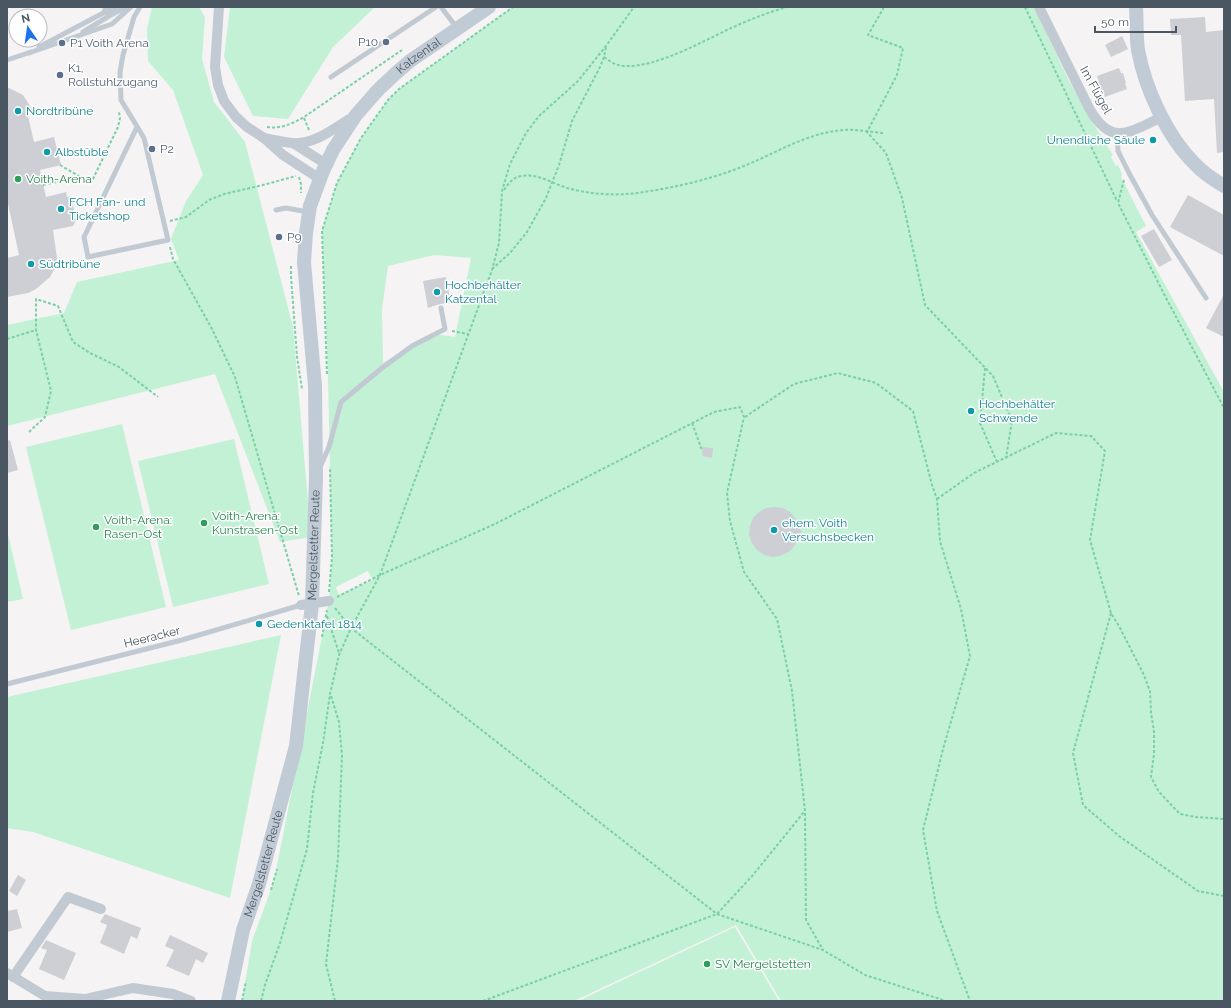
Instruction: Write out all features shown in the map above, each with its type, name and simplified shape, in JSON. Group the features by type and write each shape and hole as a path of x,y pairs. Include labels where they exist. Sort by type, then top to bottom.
{"street":[{"name":"Katzental","path":"219,7 215,67 221,93 228,107 242,123 264,138 283,155 320,178 339,141 356,115 378,90 395,74 489,7"},
{"name":"Im Flügel","path":"1039,7 1049,30 1093,116 1103,128 1117,134"},
{"path":"1136,7 1138,50 1148,86 1162,117 1173,137 1187,156 1204,172 1224,186"},
{"name":"Katzental","path":"264,138 293,143 313,140 356,115"},
{"path":"1117,134 1137,129 1162,117"},
{"name":"Katzental","path":"293,143 326,164"},
{"name":"Mergelstetter Reute","path":"228,1001 243,930 259,884 296,746 316,477 315,386 304,262 306,233 303,211 320,178"},
{"path":"307,605 329,601"},
{"path":"101,910 68,897 10,975 44,998 85,999 133,988 173,994 191,1001"}],"lane":[{"path":"76,37 126,7"},
{"path":"7,60 112,24 131,7"},
{"path":"137,127 84,237 88,257 168,240 144,138 121,100 120,72 122,55 134,17 140,7"},
{"path":"330,77 436,7"},
{"path":"441,7 457,29"},
{"path":"29,53 111,9"},
{"path":"1117,134 1118,151 1129,173 1152,215 1206,298"},
{"path":"276,210 286,208 303,211"},
{"path":"316,477 329,446 341,402 382,368 412,346 445,329 441,308"},
{"name":"Heeracker","path":"7,684 182,640 307,605"}],"path":[{"path":"337,183 361,138 388,100 411,80 513,7"},
{"path":"261,1001 280,943 307,849 313,793 323,743 330,694 339,655 351,628 380,575 492,270 499,243 502,191 510,164 526,133 539,116 578,81 606,46 634,7"},
{"path":"604,57 615,65 627,66 654,62 695,46 769,12 786,7"},
{"path":"867,132 897,75 903,48 868,35 883,7"},
{"path":"1025,7 1118,202 1224,408"},
{"path":"492,270 510,253 527,232 546,198 559,165 572,121 604,57 606,46"},
{"path":"263,125 269,127 280,127 295,122 405,48"},
{"path":"60,165 91,183 118,127 120,118 118,107"},
{"path":"304,117 313,140"},
{"path":"502,191 513,179 522,176 536,175 570,189 602,194 625,195 667,189 743,167 816,135 844,130 882,133"},
{"path":"867,132 886,152 902,198 925,305 993,376 1012,421 1006,458"},
{"path":"1118,202 1124,179 1129,173"},
{"path":"298,174 301,184 303,211"},
{"path":"43,185 80,177"},
{"path":"163,223 186,218 209,200 224,194 295,177"},
{"path":"168,240 174,259 211,327 235,378 307,605"},
{"path":"292,260 291,276 297,357 302,391"},
{"path":"29,432 45,417 51,391 36,330 36,300 58,306 73,342 90,353 119,367 158,397"},
{"path":"445,329 468,334"},
{"path":"7,339 36,330"},
{"path":"985,368 980,423 997,462"},
{"path":"744,417 794,384 838,374 876,383 913,411 937,499 940,541 961,609 970,656 942,749 923,830 936,910 970,1001"},
{"path":"823,950 806,920 805,811 792,691 777,619 744,572 730,521 727,493 744,417 740,407 714,412 495,524 380,575 329,601 351,628 717,914 823,950 865,976 946,1001"},
{"path":"692,423 702,450"},
{"path":"937,499 974,473 1056,433 1091,436 1105,451 1090,540 1111,613 1143,673 1150,691 1154,731 1154,754 1151,777 1159,792 1180,814 1224,819"},
{"path":"1111,613 1073,753 1082,806 1119,836 1198,891 1224,896"},
{"path":"326,614 339,655"},
{"path":"330,694 339,722 342,755 338,858 326,964 335,1001"},
{"path":"484,1001 717,914 753,875 805,811"}],"green space":[{"path":"152,7 199,7 205,17 202,59 214,102 245,142 293,327 311,537 280,542 215,374 7,426 7,325 64,313 77,282 179,260 171,239 186,201 203,175 173,90 148,61 147,29"},
{"path":"230,7 375,7 333,47 288,119 253,116 224,57"},
{"path":"513,7 1034,7 1068,79 1113,155 1111,157 1116,166 1118,165 1122,174 1121,177 1146,226 1136,232 1224,392 1224,1001 781,1001 736,925 574,1001 242,1001 252,941 274,881 329,601 332,557 328,378 322,231 337,183 361,138 388,100 399,89","holes":["434,255 471,258 455,337 434,334 383,363 382,309 388,266","368,571 373,580 339,595 336,587"]},
{"name":"Voith-Arena: Rasen-Ost","path":"122,424 166,607 71,630 26,447"},
{"name":"Voith-Arena: Kunstrasen-Ost","path":"234,439 269,584 173,607 138,461"},
{"path":"7,530 23,599 7,602"},
{"path":"281,635 230,898 33,832 7,828 7,697"},
{"name":"SV Mergelstetten","path":"735,927 779,1001 578,1001"}],"building":[{"path":"1205,17 1206,32 1224,30 1224,152 1217,153 1214,99 1185,101 1181,35 1171,35 1170,19"},
{"path":"1122,36 1128,49 1111,57 1105,45"},
{"path":"1119,68 1121,73 1123,73 1127,89 1105,97 1103,91 1100,92 1097,83 1099,82 1097,76"},
{"name":"Voith-Arena","path":"7,87 23,95 32,109 27,112 34,142 54,137 61,165 40,170 46,197 66,192 67,197 71,196 76,220 73,226 53,230 57,258 55,268 50,277 36,289 28,293 7,297 7,258 19,255 7,199"},
{"path":"1188,195 1224,215 1224,256 1170,227"},
{"path":"1154,229 1172,260 1159,267 1141,236"},
{"name":"Hochbehälter Katzental","path":"446,277 451,303 440,304 428,308 423,281"},
{"path":"1224,294 1224,337 1206,328"},
{"path":"10,440 18,470 7,473 7,441"},
{"path":"703,447 713,448 712,458 702,456"},
{"name":"ehem. Voith Versuchsbecken","path":"766,508 783,508 790,512 795,518 804,538 799,538 793,548 787,553 772,557 764,555 757,550 749,535 753,518"},
{"path":"18,875 26,880 17,896 9,891"},
{"path":"17,909 22,928 7,932 7,911"},
{"path":"105,914 141,928 137,939 131,936 124,954 100,943 107,925 100,922"},
{"path":"170,935 208,953 203,963 196,959 189,976 166,966 174,950 165,946"},
{"path":"46,940 76,953 64,980 39,969 47,950 41,948"}],"place":[{"name":"P10","path":"386,42"},
{"name":"P1 Voith Arena","path":"62,43"},
{"name":"K1, Rollstuhlzugang","path":"60,75"},
{"name":"Nordtribüne","path":"18,111"},
{"name":"Unendliche Säule","path":"1153,140"},
{"name":"P2","path":"152,149"},
{"name":"Albstüble","path":"47,152"},
{"name":"Voith-Arena","path":"18,179"},
{"name":"FCH Fan- und Ticketshop","path":"61,209"},
{"name":"P9","path":"279,237"},
{"name":"Südtribüne","path":"31,264"},
{"name":"Hochbehälter Katzental","path":"437,292"},
{"name":"Hochbehälter Schwende","path":"971,411"},
{"name":"Voith-Arena: Kunstrasen-Ost","path":"204,523"},
{"name":"Voith-Arena: Rasen-Ost","path":"96,527"},
{"name":"ehem. Voith Versuchsbecken","path":"774,530"},
{"name":"Gedenktafel 1814","path":"259,624"},
{"name":"SV Mergelstetten","path":"707,964"}]}
